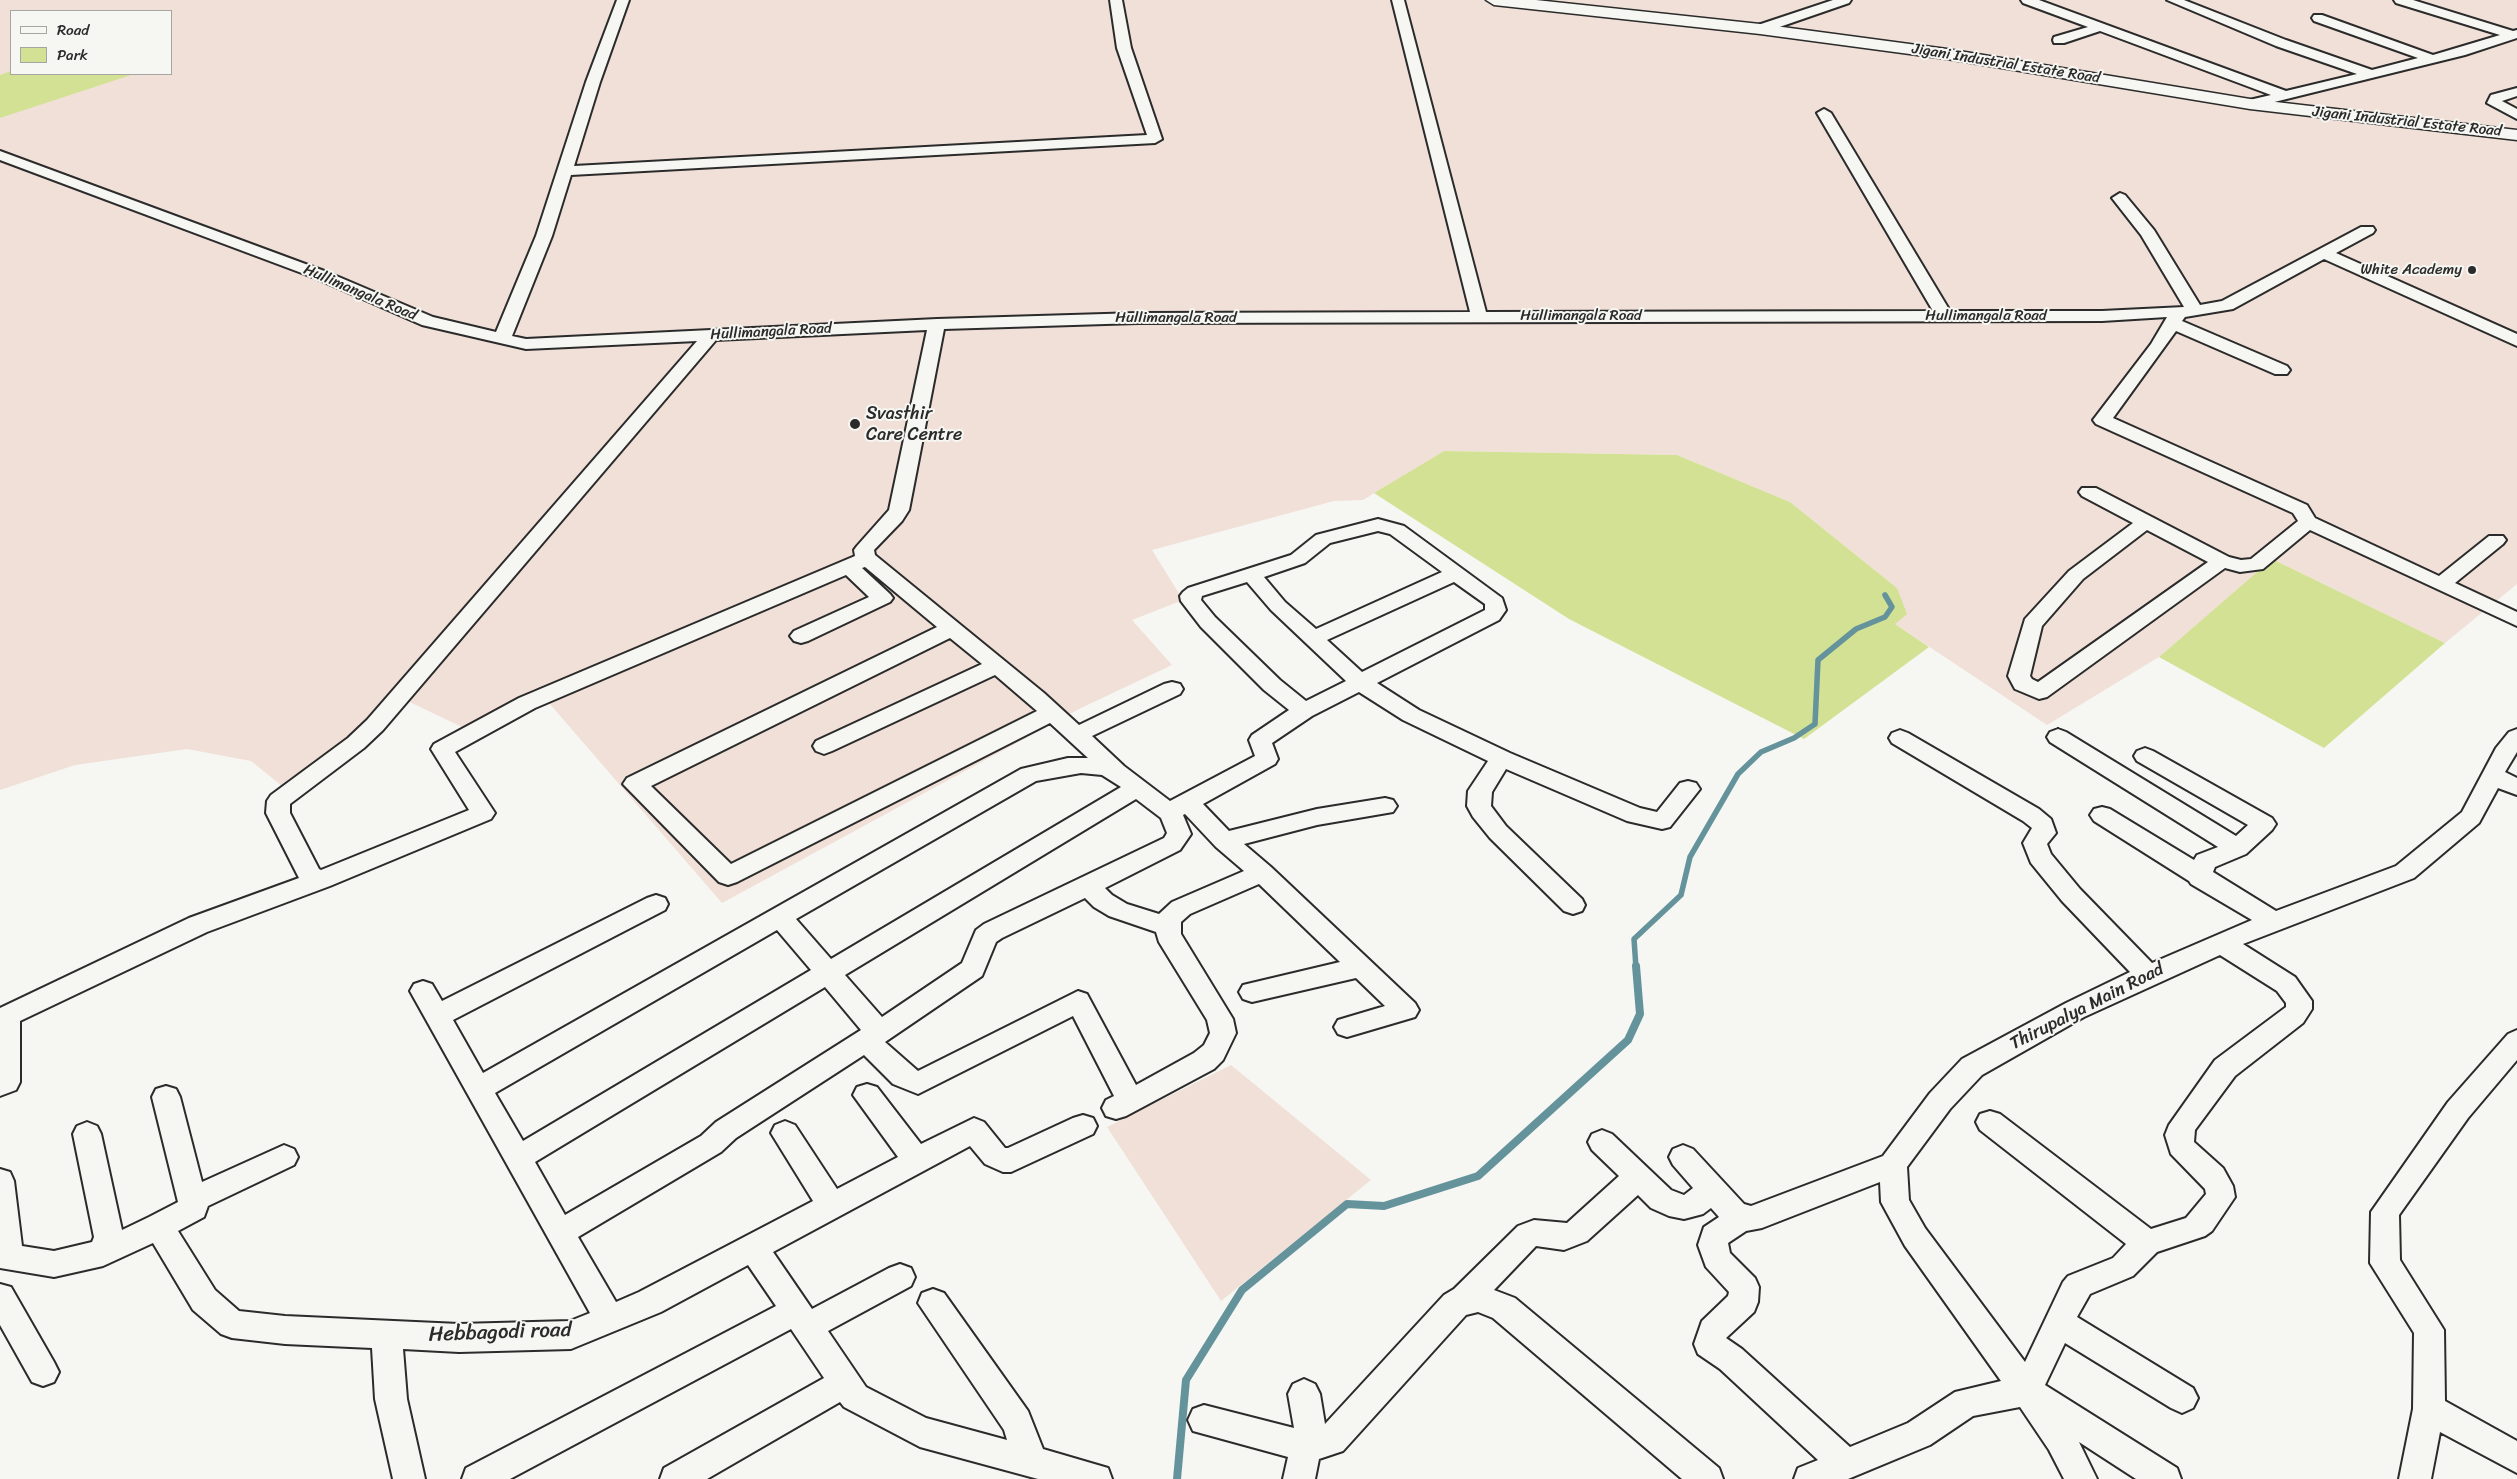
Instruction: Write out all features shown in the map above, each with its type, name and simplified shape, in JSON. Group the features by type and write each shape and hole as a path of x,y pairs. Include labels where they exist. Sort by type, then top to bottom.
{"main road":[{"name":"Jigani Industrial Estate Road","path":"1494,0 1760,28 1966,57 2250,104 2517,140"},
{"name":"Jigani Industrial Estate Road","path":"2339,116 2348,115 2517,135"}],"street":[{"path":"502,339 544,236 593,82 623,0"},
{"path":"565,171 1155,139 1124,48 1116,0"},
{"path":"1398,0 1479,316"},
{"path":"1760,28 1844,0"},
{"path":"2027,0 2285,96"},
{"path":"2173,0 2281,43 2371,74"},
{"path":"2400,0 2514,34"},
{"path":"2318,18 2432,59"},
{"path":"2059,40 2100,27"},
{"path":"2250,104 2432,59 2514,34"},
{"path":"2517,92 2496,98 2494,103 2517,115"},
{"path":"1824,113 1944,316"},
{"name":"Hullimangala Road","path":"0,155 321,275 428,322 526,344 937,324 1138,318 2182,316 2227,305 2367,230"},
{"path":"2120,198 2148,233 2182,316 2281,370"},
{"path":"2323,253 2481,322 2517,341"},
{"path":"2182,316 2102,420 2300,509 2308,522 2517,620"},
{"path":"0,1085 6,1082 7,1016 198,925 321,880 483,813 442,749 527,703 858,563 864,550 895,517 899,510 937,324"},
{"path":"321,880 310,875 306,870 278,813 279,801 356,743 375,725 712,334"},
{"path":"2089,492 2222,561 2240,566 2256,565 2308,522"},
{"path":"2146,522 2076,575 2032,624 2020,676 2024,684 2032,690 2038,692 2222,561"},
{"path":"1178,807 1267,759 1260,740 1304,711 1492,615 1497,606 1491,598 1397,530 1388,526 1378,525 1323,539 1302,557 1195,592 1190,596 1191,601 1228,643 1304,711"},
{"path":"2441,584 2496,540"},
{"path":"858,563 951,629 1052,713 1116,772 1137,788 1178,807 1224,841 1262,873 1406,1010 1347,1026"},
{"path":"801,636 883,598 858,563"},
{"path":"1312,639 1457,573"},
{"path":"1251,574 1278,606 1360,682 1411,715 1502,758 1635,815 1662,821 1688,789"},
{"path":"951,629 635,784 728,876 1052,713"},
{"path":"824,746 996,666"},
{"path":"1076,735 1172,689"},
{"name":"Thirupalya Main Road","path":"1893,1164 1940,1101 1972,1067 2075,1010 2148,975 2273,921 2405,872 2471,817 2504,753 2517,737"},
{"path":"1900,738 2031,815 2043,825 2044,833 2035,843 2040,857 2071,895 2148,975"},
{"path":"2058,738 2238,848"},
{"path":"2145,756 2264,824 2238,848 2206,861 2201,869 2200,878"},
{"path":"1502,758 1480,791 1479,806 1498,832 1573,905"},
{"path":"478,1089 1029,775 1081,764 1116,772"},
{"path":"2492,776 2517,787"},
{"path":"518,1158 1137,788"},
{"path":"1224,841 1317,817 1385,806"},
{"path":"560,1233 711,1144 726,1130 967,974 973,969 985,937 993,931 1159,852 1172,844 1179,834 1176,822 1178,807"},
{"path":"2102,815 2200,878 2273,921"},
{"path":"780,918 828,973 904,1076 918,1083 1078,1001 1123,1104 1204,1061 1214,1052 1223,1032 1220,1019 1168,934 1167,925 1169,919 1181,908 1262,873"},
{"path":"1088,886 1103,901 1118,910 1147,921 1167,925"},
{"path":"437,1016 656,904"},
{"path":"2027,1391 2070,1296 2079,1285 2124,1267 2129,1259 2147,1243 2195,1227 2202,1222 2221,1197 2219,1186 2213,1177 2189,1156 2182,1146 2180,1134 2183,1125 2225,1068 2294,1016 2299,1009 2298,1001 2286,984 2222,944"},
{"path":"1252,992 1361,967"},
{"path":"423,990 609,1319"},
{"path":"2415,1479 2429,1409 2429,1330 2385,1263 2385,1212 2458,1110 2517,1041"},
{"path":"867,1095 917,1160"},
{"path":"0,1181 5,1256 54,1264 103,1253 159,1226 194,1208 166,1096"},
{"path":"1990,1122 2147,1243"},
{"name":"Hebbagodi road","path":"159,1226 204,1300 232,1324 286,1330 459,1338 571,1335 650,1302 974,1130 995,1156 1003,1160 1011,1160 1083,1126"},
{"path":"785,1133 832,1206"},
{"path":"87,1134 109,1237 103,1253"},
{"path":"1602,1142 1661,1199 1676,1206 1693,1205 1712,1190"},
{"path":"192,1200 284,1157"},
{"path":"1683,1157 1734,1214 1742,1218"},
{"path":"1844,1463 1731,1359 1709,1344 1713,1331 1743,1302 1744,1287 1719,1262 1713,1245 1714,1236 1742,1218 1760,1216 1893,1164 1895,1202 1907,1223 2060,1439 2081,1479"},
{"path":"1204,1420 1308,1447 1332,1440 1455,1305 1465,1299 1528,1235 1534,1233 1564,1237 1577,1232 1638,1176"},
{"path":"753,1248 855,1397 920,1432 1096,1479"},
{"path":"478,1479 801,1319 900,1277"},
{"path":"0,1297 43,1372"},
{"path":"1465,1299 1478,1298 1504,1308 1707,1479"},
{"path":"933,1303 1017,1422 1031,1461"},
{"path":"2059,1322 2182,1398"},
{"path":"386,1335 391,1400 409,1479"},
{"path":"676,1479 845,1382"},
{"path":"1810,1479 1844,1463 1919,1434 1966,1402 2027,1391 2165,1479"},
{"path":"1300,1479 1308,1447 1310,1427 1304,1394"},
{"path":"2429,1409 2517,1458"}],"shaded area":[{"path":"0,0 2517,0 2517,584 2445,643 2272,559 2159,657 2047,725 1895,624 1897,588 1790,502 1677,455 1444,451 1363,500 1334,501 1152,550 1183,600 1132,620 1172,665 1081,708 722,903 536,688 464,728 395,695 324,773 282,786 251,761 187,749 75,765 0,790"},
{"path":"1231,1065 1371,1180 1221,1301 1107,1127"}],"green space":[{"path":"10,71 10,75 131,75 0,118 0,75"},
{"path":"1444,451 1677,455 1790,502 1897,588 1907,614 1895,624 1929,647 1804,739 1569,619 1374,493"},
{"path":"2272,559 2445,643 2324,748 2159,657"}],"waterway":[{"path":"1636,968 1634,939 1681,895 1690,857 1738,774 1761,752 1794,738 1815,724 1818,660 1856,629 1885,617 1892,607 1885,595"},
{"path":"1177,1479 1186,1380 1242,1290 1347,1204 1384,1206 1478,1176 1628,1040 1640,1014 1636,966"}],"place":[{"name":"White Academy","path":"2472,270"},
{"name":"Svasthir Care Centre","path":"855,424"}]}
